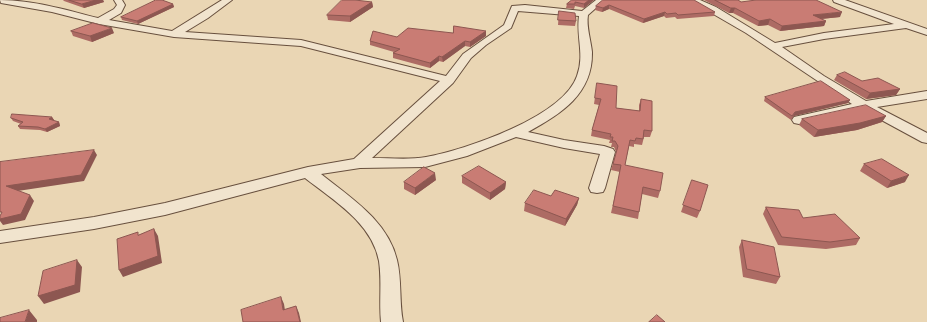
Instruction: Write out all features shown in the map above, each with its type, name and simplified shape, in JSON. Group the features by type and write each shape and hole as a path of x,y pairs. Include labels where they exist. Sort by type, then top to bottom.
{"street":[{"path":"1,0 52,9 99,21 174,34 300,43 449,80"},
{"path":"99,21 118,11 121,5 118,0"},
{"path":"174,34 205,16 228,0"},
{"path":"0,237 42,232 189,204 308,172 358,163 424,162 453,156 480,147 515,132 546,115 573,95 585,76 588,54 583,18 584,14 601,0"},
{"path":"693,0 744,26 839,91 927,139"},
{"path":"837,0 927,32"},
{"path":"358,163 449,80 459,63 486,40 508,26 515,8 584,14"},
{"path":"773,46 824,36 905,25"},
{"path":"799,120 838,110 927,95"},
{"path":"515,132 564,144 604,150 608,152 597,188"},
{"path":"308,172 360,213 380,237 388,260 392,322"}],"building":[{"path":"69,0 96,0 82,4"},
{"path":"156,0 162,0 173,4 137,21 121,17"},
{"path":"342,0 372,2 350,16 327,15"},
{"path":"572,0 589,0 584,4 575,2 575,4 567,4"},
{"path":"603,0 694,0 715,12 678,15 676,13 667,14 665,12 644,19 609,5 603,8 596,6"},
{"path":"715,0 738,0 741,2 756,0 816,0 842,12 813,15 826,21 782,26 770,19 759,21 735,8 731,8"},
{"path":"559,11 575,13 576,21 558,20"},
{"path":"93,23 112,28 90,36 71,31"},
{"path":"454,26 486,31 470,42 465,41 442,57 439,56 430,63 393,53 400,49 370,41 373,31 397,37 408,28 453,33"},
{"path":"845,72 862,81 878,78 900,89 870,93 837,75"},
{"path":"821,81 850,100 795,112 792,116 765,97"},
{"path":"597,83 617,86 616,108 640,111 641,99 652,101 652,131 644,130 643,139 636,138 635,141 630,140 625,165 663,173 660,191 643,187 639,212 613,206 621,165 613,164 618,146 615,141 612,141 613,137 610,137 611,134 592,130 601,99 595,98"},
{"path":"866,105 886,116 860,123 818,130 802,119"},
{"path":"12,114 52,117 49,119 59,122 45,129 38,127 18,126 23,122 11,118"},
{"path":"94,150 81,175 6,186 30,195 21,214 0,219 2,212 0,212 0,162"},
{"path":"882,159 909,175 891,181 864,164"},
{"path":"479,166 506,182 490,193 462,176"},
{"path":"424,167 435,173 415,188 404,182"},
{"path":"692,180 708,185 700,211 683,205"},
{"path":"534,190 551,196 555,190 579,198 566,219 525,203"},
{"path":"766,207 799,210 803,218 835,214 860,238 830,242 782,237"},
{"path":"154,229 158,256 119,270 117,239 138,232 138,235"},
{"path":"742,240 774,247 780,277 747,269"},
{"path":"77,260 75,285 38,296 43,271"},
{"path":"281,297 283,310 296,306 300,322 243,322 241,310"},
{"path":"29,310 25,322 0,322 0,318"},
{"path":"657,315 665,322 649,322"}]}
